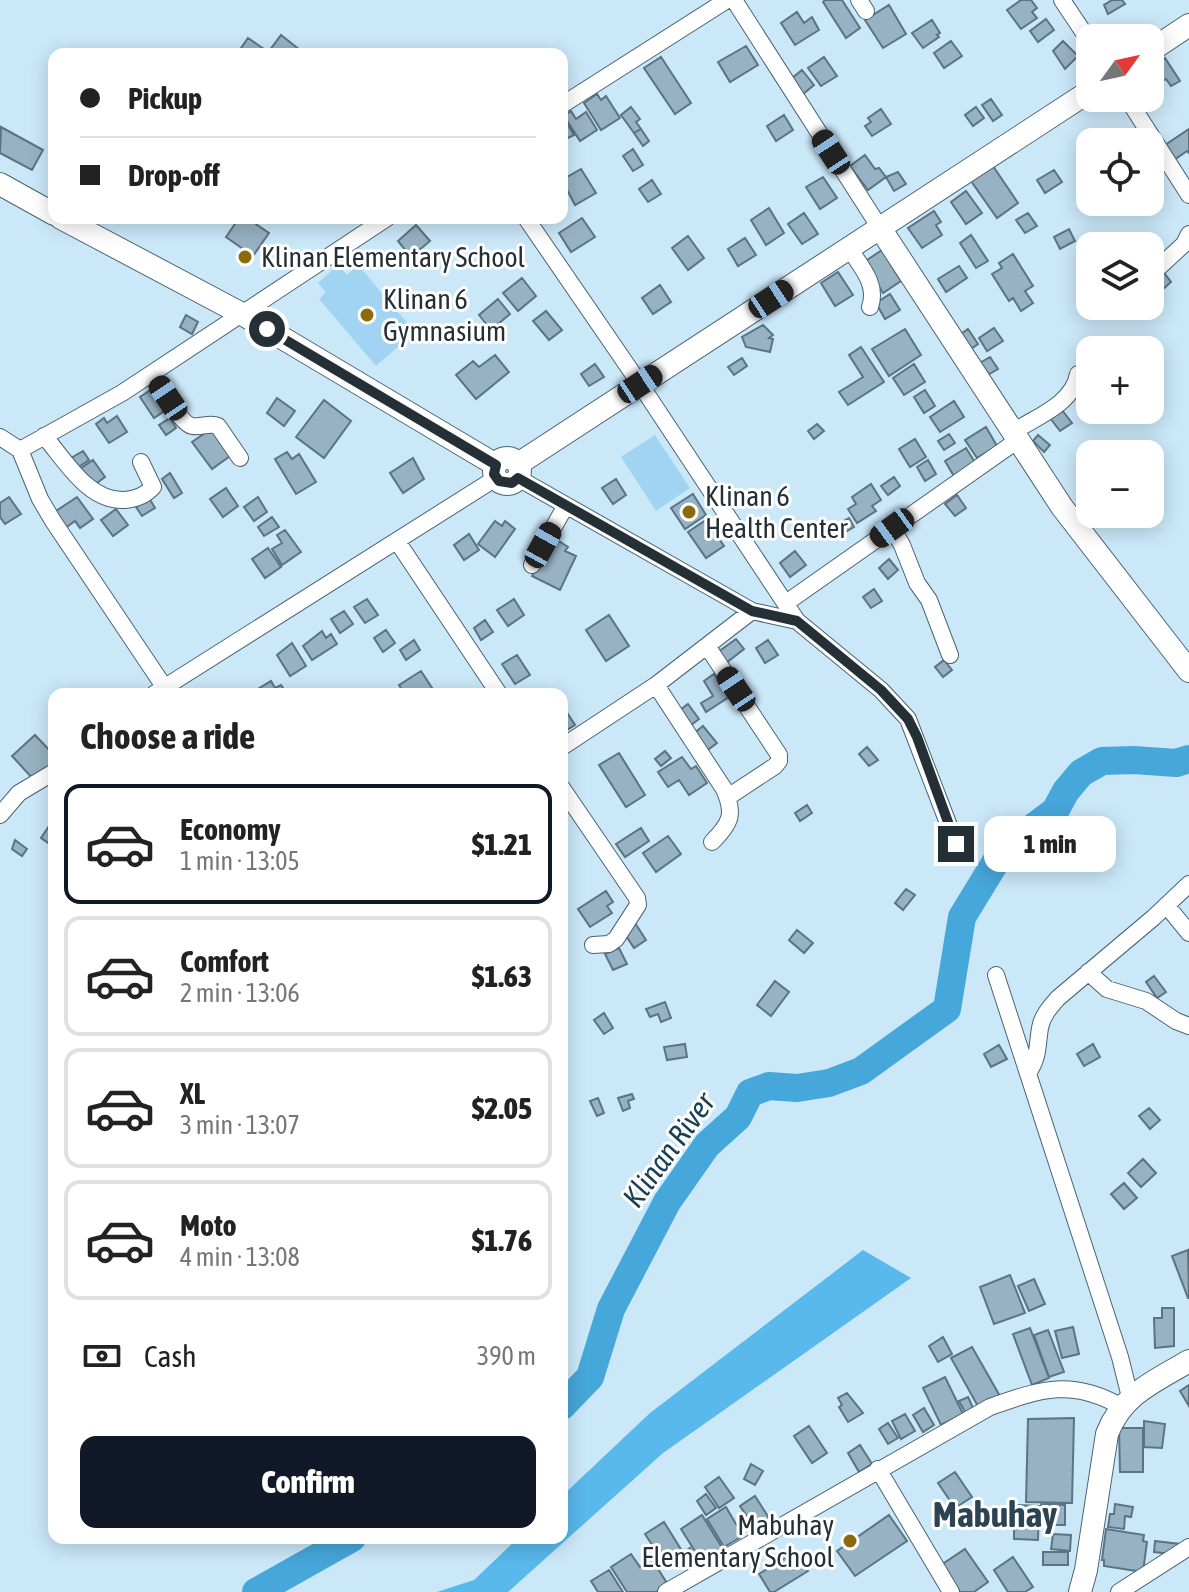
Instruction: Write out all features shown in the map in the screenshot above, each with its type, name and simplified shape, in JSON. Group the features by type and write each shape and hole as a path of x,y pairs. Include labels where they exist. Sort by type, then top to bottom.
{"street":[{"path":"568,101 727,0"},
{"path":"734,0 1062,507 1189,671"},
{"path":"1062,0 1078,24"},
{"path":"1164,42 1189,25"},
{"path":"169,688 1076,100"},
{"path":"1136,112 1189,195"},
{"path":"0,184 48,211"},
{"path":"72,224 242,314 565,507 752,611 797,621"},
{"path":"20,450 152,374 378,224"},
{"path":"530,224 797,621 881,690 908,719 956,844"},
{"path":"1164,263 1184,244 1189,234"},
{"path":"849,248 871,285 874,296 870,307"},
{"path":"152,374 184,422 194,427 213,423 218,426 240,458"},
{"path":"786,603 1068,397 1076,383"},
{"path":"44,436 87,486 99,496 111,500 138,498 153,487 141,462"},
{"path":"0,437 20,450 53,521 160,688"},
{"path":"532,565 565,507"},
{"path":"892,528 917,583 929,600 950,655"},
{"path":"397,541 495,688"},
{"path":"568,743 656,685 752,611"},
{"path":"707,646 779,755 775,766 728,797"},
{"path":"656,685 731,803 727,827 712,842"},
{"path":"0,815 19,793 48,776"},
{"path":"568,797 637,898 638,905 616,939 609,944 593,945"},
{"path":"1028,1073 1037,1061 1040,1027 1046,1012 1058,998 1189,884"},
{"path":"1167,906 1189,933"},
{"path":"1088,972 1107,989 1146,1001 1189,1026"},
{"path":"996,975 1120,1357 1126,1402"},
{"path":"1080,1592 1107,1434 1126,1402 1189,1361"},
{"path":"666,1592 990,1407 1038,1390 1070,1387 1126,1402"},
{"path":"878,1469 951,1592"},
{"path":"1119,1592 1189,1547"}],"shaded area":[{"name":"Klinan 6 Gymnasium","path":"338,265 347,275 358,265 415,332 376,366 319,299 326,292 318,283"},
{"path":"655,435 690,488 656,511 621,457"},
{"path":"863,1250 911,1278 663,1453 568,1538 568,1490 650,1413"},
{"path":"512,1544 562,1544 508,1592 437,1592 474,1580"}],"building":[{"path":"842,0 860,28 846,38 823,2"},
{"path":"1021,0 1031,0 1037,8 1032,12 1037,18 1021,29 1007,10"},
{"path":"1112,0 1122,0 1125,4 1108,14 1104,5"},
{"path":"889,5 906,34 883,48 865,20"},
{"path":"797,12 804,23 812,17 819,30 795,45 781,23"},
{"path":"1046,19 1054,30 1038,42 1030,31"},
{"path":"932,20 940,33 937,35 939,37 923,48 912,33"},
{"path":"281,35 297,48 271,48"},
{"path":"248,38 263,48 241,48"},
{"path":"951,41 962,56 944,68 934,53"},
{"path":"1063,41 1076,54 1076,58 1065,69 1053,51"},
{"path":"746,46 758,65 730,82 718,62"},
{"path":"661,57 691,103 675,114 644,68"},
{"path":"824,57 837,76 821,86 808,68"},
{"path":"1164,59 1180,81 1171,86 1164,80"},
{"path":"802,70 814,85 803,94 791,79"},
{"path":"597,94 601,100 606,96 620,118 601,130 584,103"},
{"path":"991,99 1002,115 993,121 982,105"},
{"path":"631,107 640,119 636,122 641,129 634,133 621,115"},
{"path":"976,107 984,118 973,126 965,115"},
{"path":"881,109 891,124 872,136 865,126 871,122 868,118"},
{"path":"571,111 576,119 586,112 597,130 580,141 568,122"},
{"path":"784,115 793,130 776,141 767,126"},
{"path":"1,127 43,150 32,170 0,153"},
{"path":"641,129 649,141 643,146 634,133"},
{"path":"1189,129 1189,153 1187,151 1174,160 1165,145"},
{"path":"633,149 643,165 633,171 623,156"},
{"path":"865,155 875,169 879,168 886,177 868,190 850,166"},
{"path":"993,166 1018,203 997,218 971,181"},
{"path":"581,169 596,193 575,205 568,192 568,177"},
{"path":"1054,170 1062,182 1045,193 1037,180"},
{"path":"898,172 906,184 894,191 886,177"},
{"path":"823,177 837,198 820,209 806,187"},
{"path":"652,180 661,194 648,202 639,189"},
{"path":"966,191 982,213 966,224 951,202"},
{"path":"769,208 784,233 766,245 751,220"},
{"path":"934,211 941,222 936,225 942,235 922,248 908,228"},
{"path":"804,213 818,234 802,244 788,224"},
{"path":"1028,213 1037,226 1025,233 1016,220"},
{"path":"582,218 595,237 571,252 559,233"},
{"path":"235,224 256,224 269,233 253,256 226,237"},
{"path":"416,225 430,241 411,257 398,241"},
{"path":"1069,229 1075,241 1060,249 1054,237"},
{"path":"971,235 988,261 976,268 960,243"},
{"path":"688,236 704,258 688,270 672,248"},
{"path":"745,238 756,255 738,266 728,249"},
{"path":"882,250 901,281 883,293 864,262"},
{"path":"1013,254 1033,286 1025,291 1033,303 1021,311 1013,298 1009,301 992,274 1002,268 999,263"},
{"path":"959,266 967,278 946,292 938,279"},
{"path":"838,272 853,295 835,306 821,283"},
{"path":"1164,273 1171,282 1164,288"},
{"path":"522,278 536,296 518,311 503,293"},
{"path":"660,285 671,302 653,314 642,298"},
{"path":"890,294 900,310 885,319 876,303"},
{"path":"498,299 510,314 491,330 479,315"},
{"path":"546,311 562,330 549,340 533,321"},
{"path":"186,315 198,322 192,334 180,327"},
{"path":"763,325 773,335 769,338 773,339 770,352 746,347 742,337"},
{"path":"994,328 1003,341 987,351 979,338"},
{"path":"905,329 921,355 889,376 872,349"},
{"path":"968,329 978,344 967,352 957,337"},
{"path":"861,347 884,382 848,405 839,392 863,377 849,355"},
{"path":"495,355 509,372 476,399 456,375 473,361 479,367"},
{"path":"990,357 998,369 986,376 978,364"},
{"path":"742,358 747,366 734,375 728,367"},
{"path":"595,364 604,377 589,386 581,374"},
{"path":"914,364 925,382 904,395 893,378"},
{"path":"158,385 172,406 154,418 140,397"},
{"path":"925,390 935,406 924,413 914,397"},
{"path":"277,398 295,411 284,426 267,413"},
{"path":"324,400 351,421 324,458 296,437"},
{"path":"954,401 964,417 940,432 930,417"},
{"path":"1062,410 1072,423 1060,431 1050,418"},
{"path":"117,416 127,432 109,443 96,424 104,418 107,423"},
{"path":"170,418 176,428 166,435 159,425"},
{"path":"817,424 824,431 814,439 808,431"},
{"path":"986,427 997,446 977,458 965,440"},
{"path":"211,429 230,456 212,469 192,442"},
{"path":"949,434 955,443 944,450 938,441"},
{"path":"1038,435 1050,445 1044,452 1033,441"},
{"path":"915,439 926,457 910,467 899,449"},
{"path":"966,448 976,464 955,478 945,461"},
{"path":"83,451 89,460 77,468 71,458"},
{"path":"287,452 292,459 299,454 316,482 296,494 275,459"},
{"path":"413,458 424,479 403,493 390,473"},
{"path":"93,460 105,477 90,488 77,471"},
{"path":"928,460 936,474 925,481 917,467"},
{"path":"170,473 182,493 174,498 162,479"},
{"path":"894,477 900,486 888,495 881,486"},
{"path":"616,479 626,495 613,504 602,488"},
{"path":"871,484 881,500 872,506 876,511 857,523 848,509 856,504 852,497"},
{"path":"226,488 238,506 223,517 210,499"},
{"name":"Klinan 6 Health Center","path":"693,494 706,515 685,529 671,508"},
{"path":"957,495 966,508 955,516 945,504"},
{"path":"9,497 21,514 5,524 0,517 0,503"},
{"path":"77,497 93,519 80,528 75,521 64,529 53,513"},
{"path":"258,497 267,512 254,521 244,507"},
{"path":"149,498 155,508 142,516 136,507"},
{"path":"116,509 128,525 113,536 101,520"},
{"path":"272,517 279,527 264,536 258,527"},
{"path":"849,518 854,527 844,533 838,524"},
{"path":"706,520 724,546 706,558 688,532"},
{"path":"495,521 502,526 505,521 515,529 495,557 478,544"},
{"path":"285,530 301,552 282,565 272,549 282,543 277,535"},
{"path":"469,534 479,550 464,560 454,545"},
{"path":"554,538 568,547 565,551 576,556 560,590 532,576"},
{"path":"268,548 281,567 265,578 252,559"},
{"path":"795,551 806,565 790,577 780,563"},
{"path":"889,559 898,570 888,579 879,568"},
{"path":"874,589 882,601 871,608 863,597"},
{"path":"367,599 378,615 365,623 354,607"},
{"path":"514,599 524,615 508,626 497,610"},
{"path":"344,611 353,624 340,633 331,619"},
{"path":"609,615 629,646 606,661 586,630"},
{"path":"485,620 493,632 481,640 474,628"},
{"path":"386,630 395,643 383,652 374,638"},
{"path":"322,631 326,638 331,634 337,644 312,660 303,646"},
{"path":"736,639 744,649 726,663 718,652"},
{"path":"414,640 420,650 406,660 400,650"},
{"path":"768,640 778,655 765,663 756,648"},
{"path":"292,643 306,666 290,676 277,655"},
{"path":"517,655 530,675 515,684 502,664"},
{"path":"944,660 952,670 943,677 935,667"},
{"path":"421,671 432,688 401,688 399,685"},
{"path":"714,674 729,697 706,712 701,703 713,696 704,681"},
{"path":"271,681 275,688 260,688"},
{"path":"688,704 699,719 687,728 676,713"},
{"path":"568,714 575,725 568,729"},
{"path":"703,726 717,743 705,752 692,735"},
{"path":"35,735 48,749 48,767 34,780 12,756"},
{"path":"867,747 878,760 869,766 859,754"},
{"path":"665,751 671,758 661,766 655,759"},
{"path":"619,753 645,795 626,807 599,765"},
{"path":"682,757 691,769 696,766 707,783 689,795 679,780 668,787 658,772"},
{"path":"807,805 812,813 800,821 795,813"},
{"path":"48,828 48,843 41,838"},
{"path":"641,828 649,841 625,857 616,844"},
{"path":"668,836 681,854 656,872 643,853"},
{"path":"15,840 27,849 22,856 12,849"},
{"path":"906,889 915,895 903,910 895,903"},
{"path":"606,891 613,902 607,906 612,913 590,927 578,909"},
{"path":"635,923 646,940 634,948 623,931"},
{"path":"797,930 813,943 804,953 789,940"},
{"path":"619,948 627,964 613,970 605,954"},
{"path":"1154,976 1166,992 1157,998 1146,982"},
{"path":"775,981 789,992 771,1016 757,1005"},
{"path":"665,1002 671,1018 661,1022 658,1014 650,1017 646,1009"},
{"path":"604,1013 613,1028 604,1034 594,1020"},
{"path":"685,1044 687,1057 667,1060 664,1047"},
{"path":"1093,1044 1100,1057 1084,1066 1077,1054"},
{"path":"999,1045 1007,1059 991,1067 984,1054"},
{"path":"632,1094 634,1099 628,1101 630,1108 623,1111 618,1098"},
{"path":"598,1098 604,1113 597,1116 590,1101"},
{"path":"1149,1108 1160,1120 1150,1129 1139,1116"},
{"path":"1143,1159 1156,1173 1141,1187 1128,1173"},
{"path":"1124,1183 1137,1198 1124,1209 1111,1194"},
{"path":"1188,1250 1189,1298 1172,1256"},
{"path":"1010,1275 1025,1313 994,1324 980,1287"},
{"path":"1034,1279 1045,1304 1029,1311 1018,1286"},
{"path":"1162,1308 1174,1308 1174,1346 1155,1348 1154,1318 1162,1318"},
{"path":"1073,1327 1079,1354 1062,1358 1055,1331"},
{"path":"1030,1328 1049,1378 1032,1385 1013,1334"},
{"path":"1048,1330 1064,1372 1049,1377 1034,1335"},
{"path":"943,1337 952,1354 938,1362 929,1346"},
{"path":"972,1347 1001,1398 980,1410 951,1358"},
{"path":"945,1377 963,1414 941,1425 923,1388"},
{"path":"1189,1385 1189,1406 1180,1391"},
{"path":"847,1393 863,1413 848,1422 839,1407 842,1405 838,1398"},
{"path":"968,1397 974,1410 966,1414 959,1401"},
{"path":"924,1408 934,1425 923,1432 913,1415"},
{"path":"905,1414 915,1431 901,1439 892,1421"},
{"path":"1074,1418 1072,1503 1026,1502 1028,1419"},
{"path":"1144,1421 1165,1424 1162,1448 1144,1447"},
{"path":"888,1423 898,1438 888,1444 879,1429"},
{"path":"809,1426 827,1453 812,1463 794,1436"},
{"path":"1119,1428 1143,1428 1143,1472 1120,1472"},
{"path":"860,1445 872,1464 859,1472 848,1453"},
{"path":"751,1464 763,1471 755,1485 744,1479"},
{"path":"955,1472 972,1497 955,1508 938,1483"},
{"path":"719,1477 734,1498 719,1508 705,1487"},
{"path":"706,1494 716,1508 706,1515 697,1501"},
{"path":"755,1496 769,1518 755,1528 740,1506"},
{"path":"1041,1504 1065,1505 1065,1525 1041,1525"},
{"path":"1115,1504 1133,1507 1131,1517 1125,1516 1124,1529 1108,1527"},
{"path":"1014,1505 1039,1506 1038,1540 1014,1539"},
{"path":"726,1507 743,1536 724,1547 707,1519"},
{"path":"702,1515 724,1551 703,1564 681,1529"},
{"path":"889,1515 907,1541 855,1576 837,1551"},
{"path":"664,1522 682,1551 670,1558 665,1550 658,1554 645,1534"},
{"path":"1106,1529 1144,1535 1143,1541 1147,1542 1143,1572 1104,1566"},
{"path":"1053,1534 1071,1535 1070,1551 1051,1549"},
{"path":"1155,1541 1180,1544 1181,1555 1154,1552"},
{"path":"690,1548 699,1563 693,1566 684,1552"},
{"path":"965,1549 988,1582 974,1592 960,1592 941,1565"},
{"path":"796,1551 808,1571 770,1592 759,1574"},
{"path":"1043,1552 1068,1552 1068,1565 1043,1565"},
{"path":"631,1554 640,1567 652,1559 668,1585 656,1592 627,1592 611,1567"},
{"path":"1013,1557 1033,1587 1025,1592 1008,1592 994,1570"},
{"path":"609,1570 623,1592 598,1592 591,1581"}],"waterway":[{"name":"Klinan River","path":"568,1400 590,1377 611,1309 667,1202 707,1145 738,1117 750,1093 769,1086 797,1088 829,1083 861,1071 947,1009 962,917 995,863 1024,834 1055,811 1081,773 1102,761 1176,763 1189,759"},
{"name":"Klinan River","path":"256,1592 341,1544"}],"place":[{"name":"Klinan Elementary School","path":"245,257"},
{"name":"Klinan 6 Gymnasium","path":"367,315"},
{"name":"Klinan 6 Health Center","path":"689,512"},
{"name":"Mabuhay Elementary School","path":"850,1541"}],"district":[{"name":"Mabuhay","path":"995,1514"}],"route":[{"path":"267,329 496,465 494,474 499,481 507,484 518,478 752,611 797,621 881,690 908,719 956,844"}]}
